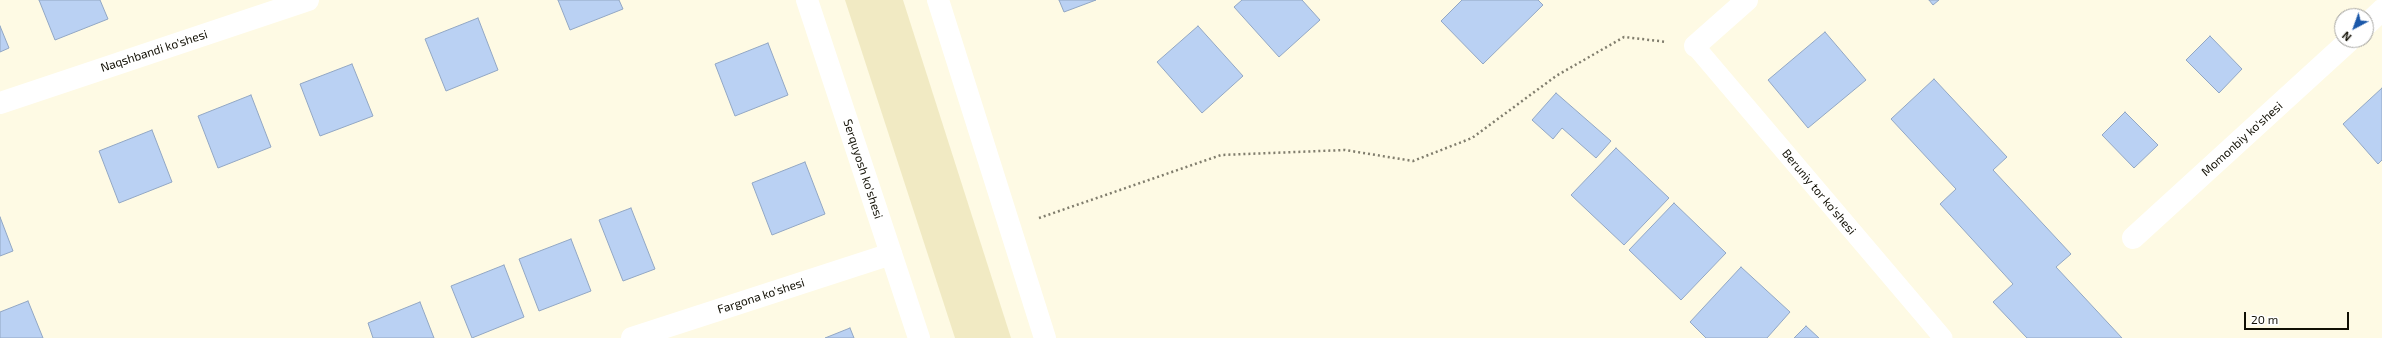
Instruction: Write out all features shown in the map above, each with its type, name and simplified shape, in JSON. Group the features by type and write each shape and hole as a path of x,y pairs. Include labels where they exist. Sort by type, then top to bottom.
{"street":[{"name":"Naqshbandi ko'shesi","path":"0,102 308,0"},
{"name":"Serquyosh ko'shesi","path":"807,0 918,338"},
{"path":"938,0 1045,338"},
{"path":"1695,46 1747,0"},
{"path":"2374,18 2382,10"},
{"name":"Momonbiy ko'shesi","path":"2134,238 2341,48"},
{"name":"Fargona ko'shesi","path":"632,338 891,254"}],"lane":[{"name":"Beruniy tor ko'shesi","path":"1695,46 1943,338"}],"path":[{"path":"1010,228 1221,155 1345,150 1413,161 1472,138 1556,76 1624,37 1695,46"}],"shaded area":[{"path":"845,0 903,0 1011,338 955,338"}],"building":[{"path":"39,0 100,0 108,19 55,40"},
{"path":"558,0 619,0 623,9 570,30"},
{"path":"1059,0 1096,0 1064,12"},
{"path":"1242,0 1302,0 1320,20 1279,57 1234,7"},
{"path":"1462,0 1538,0 1543,5 1483,64 1441,21"},
{"path":"1929,0 1939,0 1933,5"},
{"path":"478,18 498,70 446,91 425,39"},
{"path":"0,26 9,48 0,52"},
{"path":"1198,26 1243,76 1202,113 1157,62"},
{"path":"1825,32 1866,80 1808,128 1768,80"},
{"path":"2210,36 2242,69 2219,93 2186,60"},
{"path":"768,43 788,95 735,116 715,64"},
{"path":"352,64 373,116 320,136 300,84"},
{"path":"1934,79 2007,157 1993,170 2071,254 2056,267 2122,338 2027,338 1993,302 2013,284 1940,204 1956,189 1891,119"},
{"path":"2382,88 2382,160 2378,164 2343,124"},
{"path":"1556,93 1611,141 1596,158 1562,128 1553,139 1532,120"},
{"path":"251,95 271,147 218,168 198,116"},
{"path":"2125,112 2158,145 2134,168 2102,135"},
{"path":"152,130 172,182 119,203 99,151"},
{"path":"1616,148 1669,198 1624,245 1571,195"},
{"path":"805,162 825,214 772,235 752,183"},
{"path":"1674,203 1726,253 1681,300 1629,250"},
{"path":"631,208 655,269 623,281 599,220"},
{"path":"0,217 13,251 0,256"},
{"path":"571,239 591,291 539,311 519,259"},
{"path":"504,265 524,317 472,338 451,286"},
{"path":"1741,267 1790,312 1767,338 1706,338 1690,322"},
{"path":"28,301 43,338 0,338 0,312"},
{"path":"420,302 434,338 373,338 368,323"},
{"path":"1806,326 1819,338 1794,338"},
{"path":"850,328 854,338 825,338"}]}
